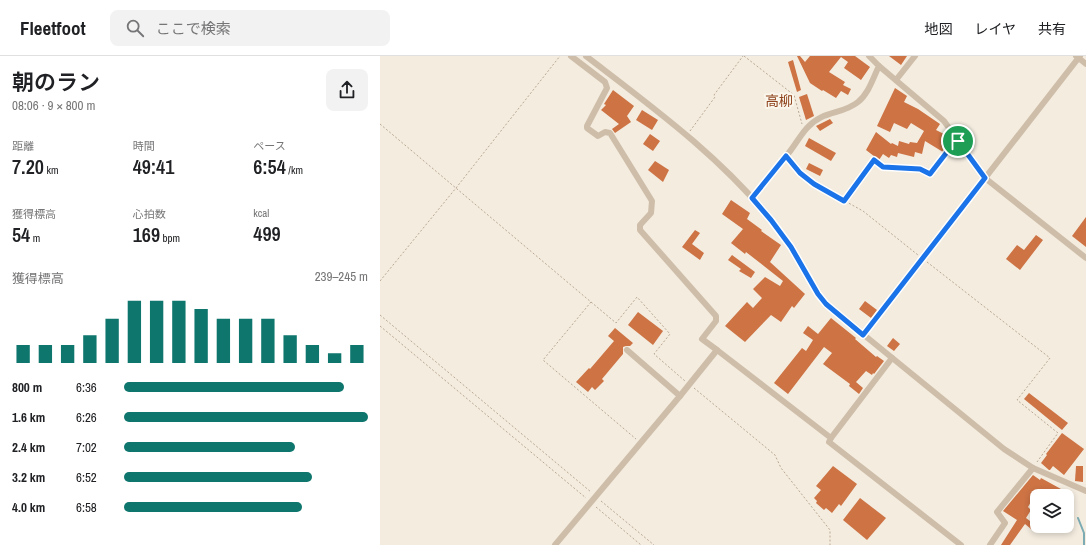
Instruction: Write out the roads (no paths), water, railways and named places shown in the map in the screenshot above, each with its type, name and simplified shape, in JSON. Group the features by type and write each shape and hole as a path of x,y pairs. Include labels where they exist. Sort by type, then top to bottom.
{"street":[{"path":"571,56 607,85 607,88 587,128 598,136 605,132 610,133 652,201 651,213 640,225 640,230 716,316 716,321 702,339 831,438"},
{"path":"586,56 687,136 715,160 752,198 791,247 818,294 826,304 1004,449 1033,468 1086,491"},
{"path":"869,56 944,121 985,178 1086,258"},
{"path":"896,80 915,56"},
{"path":"863,335 1078,57 1086,64"},
{"path":"752,198 807,128 817,119 848,108 858,102 868,89 879,66"},
{"path":"627,350 680,396"},
{"path":"555,545 717,350"},
{"path":"892,358 829,442 961,545"},
{"path":"990,545 1005,523 997,512 1033,468"}],"waterway":[{"path":"1078,518 1084,533 1084,545"}],"district":[{"name":"高柳","path":"779,101"}]}
